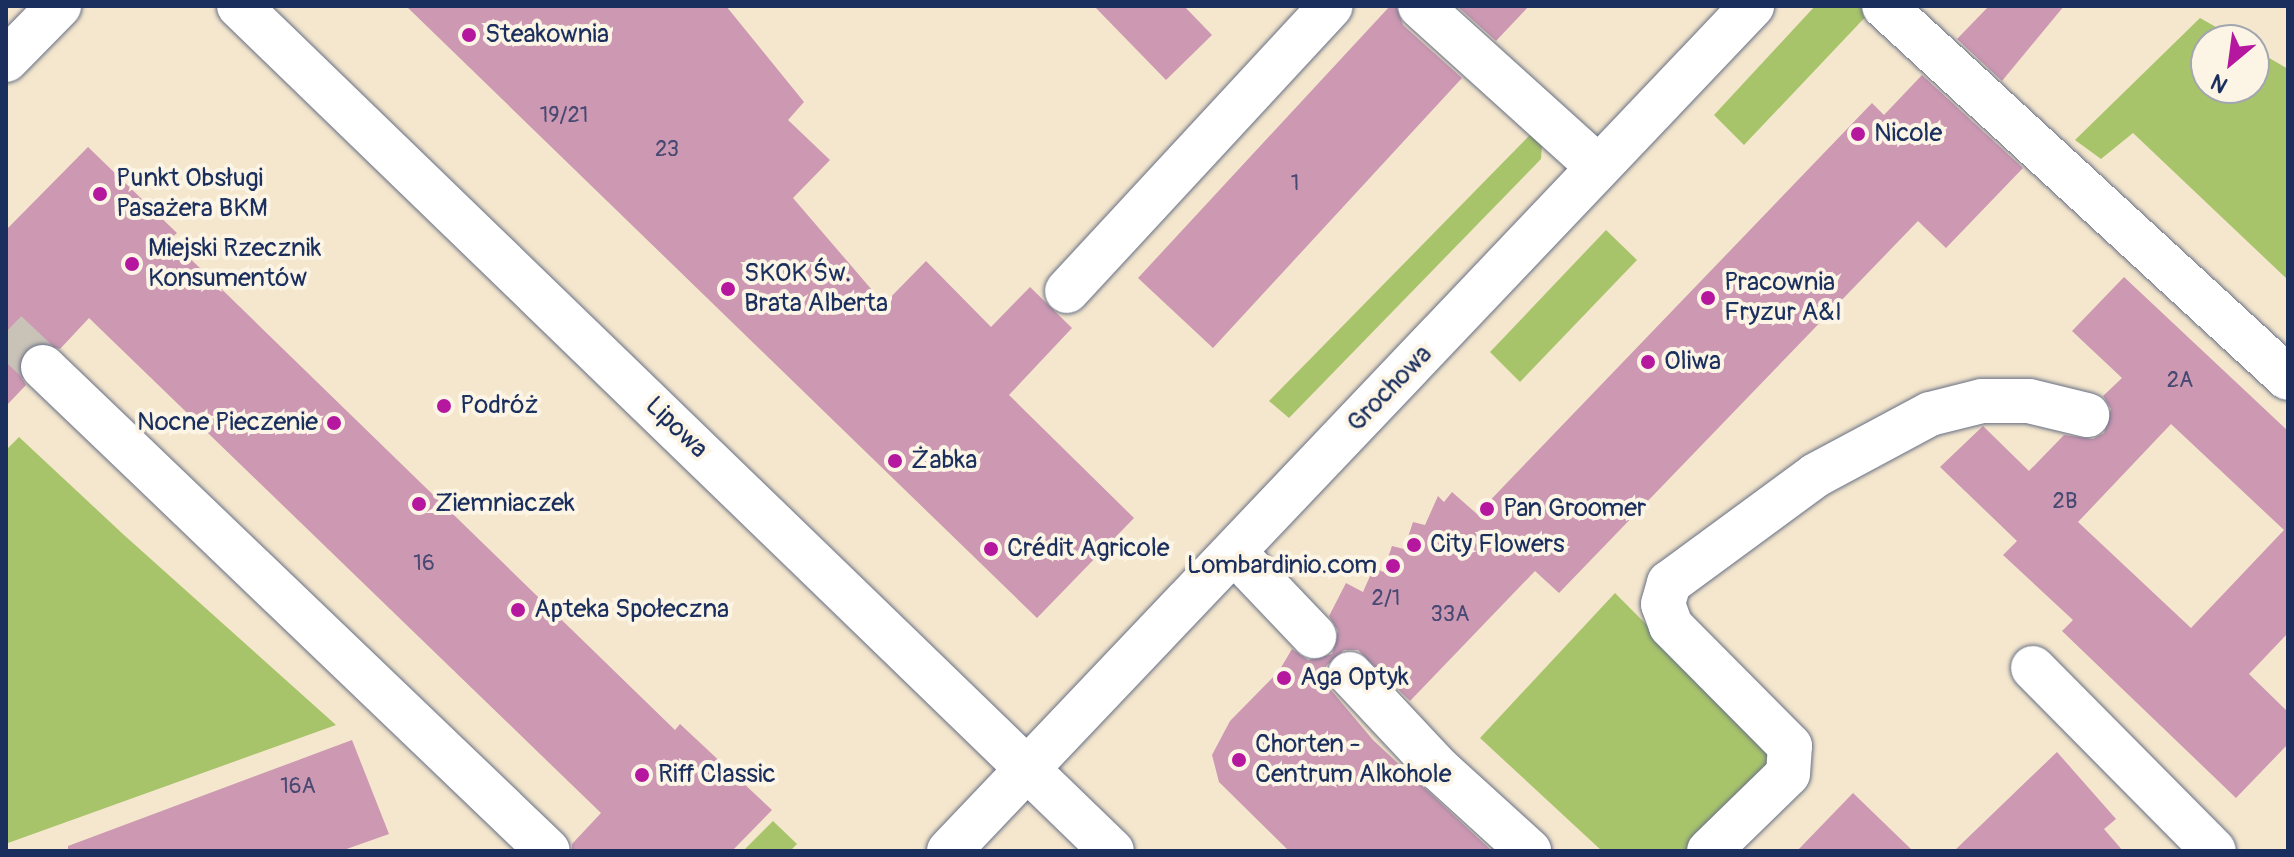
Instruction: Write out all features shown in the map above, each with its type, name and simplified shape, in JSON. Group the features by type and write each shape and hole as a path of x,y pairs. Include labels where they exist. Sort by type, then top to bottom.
{"street":[{"path":"6,60 59,6"},
{"name":"Lipowa","path":"239,6 1112,851"},
{"path":"1067,291 1331,6"},
{"path":"1420,6 1598,167"},
{"name":"Grochowa","path":"949,851 1752,6"},
{"path":"1884,6 2288,378"},
{"path":"43,367 548,851"},
{"path":"1709,851 1788,774 1790,746 1671,626 1663,604 1669,583 1816,475 1930,414 1982,401 2014,401 2087,415"},
{"path":"1235,553 1314,636"},
{"path":"2033,668 2214,851"},
{"path":"1350,674 1439,769 1529,851"}],"green space":[{"path":"1815,6 1866,6 1871,11 1744,145 1714,115"},
{"path":"2200,18 2211,24 2194,24"},
{"path":"2190,28 2190,104 2270,104 2270,58 2288,69 2288,280 2133,133 2101,159 2075,140"},
{"path":"1530,135 1542,146 1541,159 1289,418 1269,401"},
{"path":"1606,230 1637,260 1520,382 1490,352"},
{"path":"19,437 336,725 8,843 6,450"},
{"path":"1615,593 1769,748 1771,770 1689,851 1602,851 1480,738"},
{"path":"773,821 797,844 790,851 743,851"}],"building":[{"path":"406,6 726,6 804,102 788,120 830,160 793,198 884,304 926,261 991,327 1030,287 1072,328 1009,395 1134,518 1037,618"},
{"path":"1094,6 1184,6 1212,35 1166,80"},
{"path":"1390,6 1396,6 1403,25 1462,78 1213,348 1138,278"},
{"path":"1457,6 1529,6 1496,41"},
{"path":"1989,6 2064,6 2002,81 1957,39"},
{"path":"1922,75 2023,168 1946,248 1918,221 1559,593 1535,571 1410,701 1358,650 1344,650 1326,666 1331,690 1373,740 1492,851 1289,851 1219,782 1212,755 1230,721 1279,671 1292,649 1308,660 1332,654 1338,631 1329,616 1346,583 1363,592 1374,567 1383,572 1392,546 1404,549 1413,522 1425,525 1438,496 1444,502 1452,492 1477,514 1872,103 1884,115"},
{"path":"88,147 177,233 170,239 675,730 680,724 772,810 732,851 572,851 572,844 601,813 89,318 60,349 37,343 24,350 19,373 26,385 6,406 6,230"},
{"path":"2124,277 2288,431 2288,633 2249,674 2288,712 2288,744 2236,798 2062,631 2073,620 2003,555 2017,541 1940,467 1983,426 2029,471 2064,435 2093,439 2104,433 2111,409 2103,396 2122,378 2072,331","holes":["2171,424 2284,530 2191,628 2078,522"]},
{"path":"352,740 389,834 341,851 68,851 68,846"},
{"path":"2057,752 2116,819 2104,829 2123,851 1954,851"},
{"path":"1853,793 1913,851 1797,851"}],"tunnel":[{"path":"6,332 43,367"}],"place":[{"name":"Steakownia","path":"469,35"},
{"name":"Nicole","path":"1858,134"},
{"name":"Punkt Obsługi Pasażera BKM","path":"100,194"},
{"name":"Miejski Rzecznik Konsumentów","path":"132,264"},
{"name":"SKOK Św. Brata Alberta","path":"728,289"},
{"name":"Pracownia Fryzur A&I","path":"1708,298"},
{"name":"Oliwa","path":"1648,362"},
{"name":"Podróż","path":"444,406"},
{"name":"Nocne Pieczenie","path":"334,423"},
{"name":"Żabka","path":"895,461"},
{"name":"Ziemniaczek","path":"419,504"},
{"name":"Pan Groomer","path":"1487,509"},
{"name":"City Flowers","path":"1414,545"},
{"name":"Crédit Agricole","path":"991,549"},
{"name":"Lombardinio.com","path":"1393,566"},
{"name":"Apteka Społeczna","path":"518,610"},
{"name":"Aga Optyk","path":"1284,678"},
{"name":"Chorten - Centrum Alkohole","path":"1239,760"},
{"name":"Riff Classic","path":"642,775"}]}
